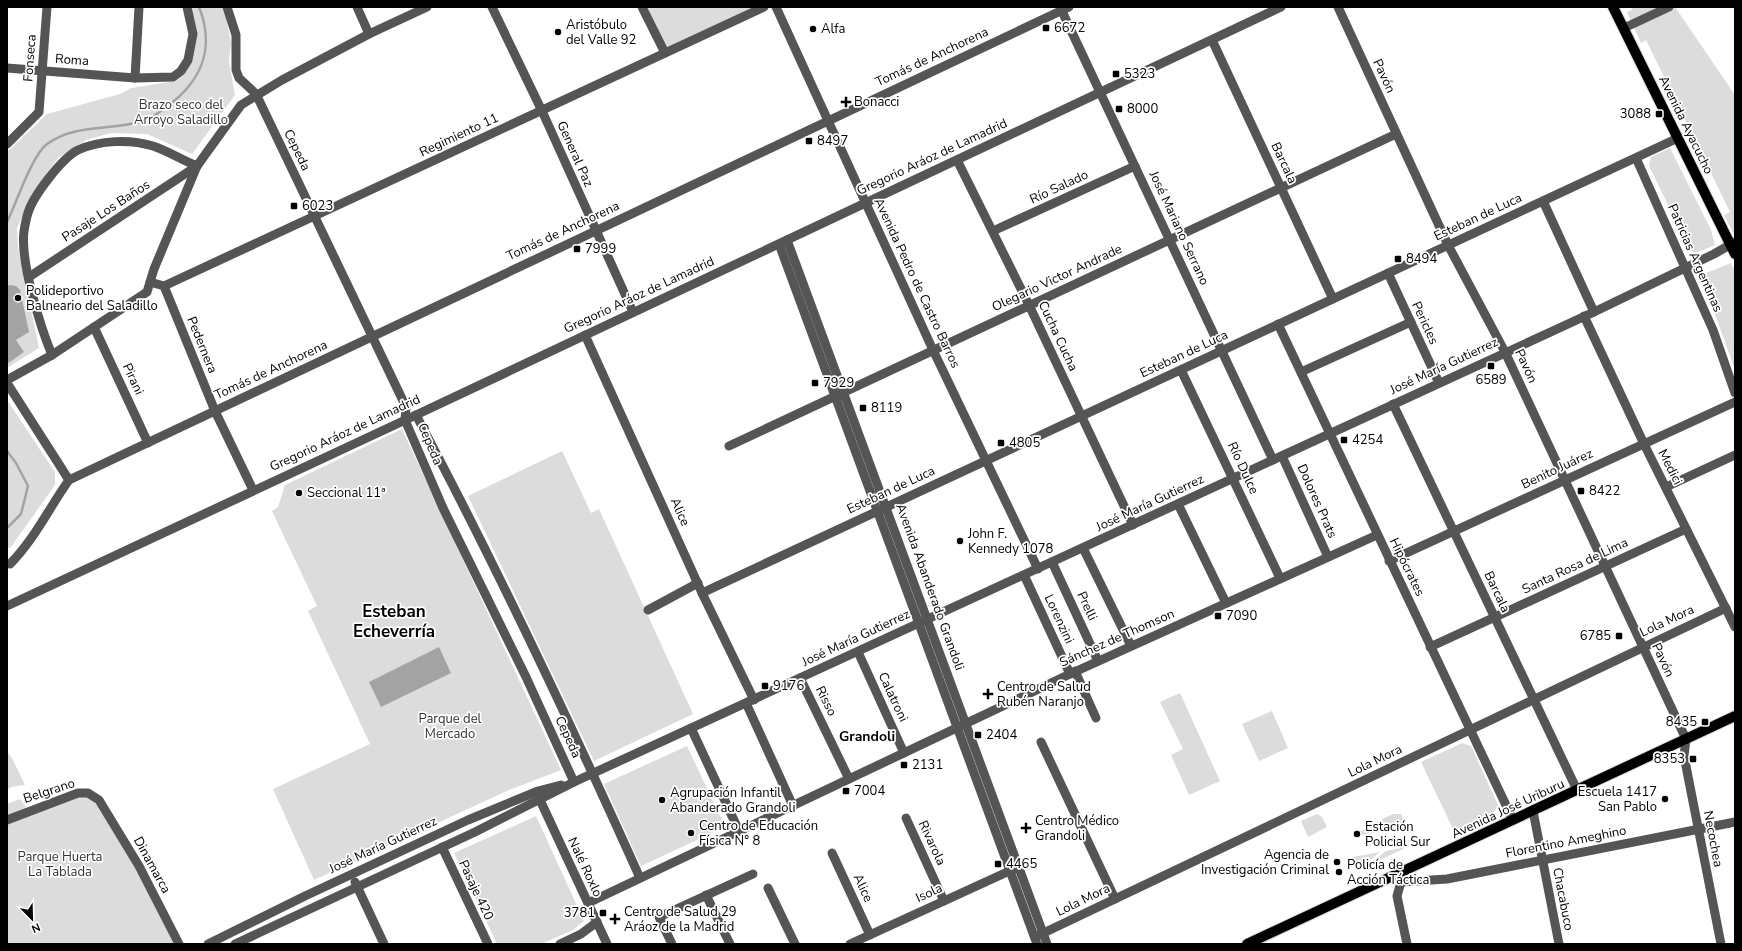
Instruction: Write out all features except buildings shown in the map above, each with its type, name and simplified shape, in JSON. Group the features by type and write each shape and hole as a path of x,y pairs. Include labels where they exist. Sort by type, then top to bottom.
{"main road":[{"name":"Avenida Ayacucho","path":"1613,7 1734,247"},
{"name":"Avenida José Uriburu","path":"1249,944 1399,878 1513,820 1735,716"}],"street":[{"name":"Fonseca","path":"7,144 39,112 47,7"},
{"path":"135,78 139,7"},
{"name":"Roma","path":"7,68 135,78 173,77 181,71 188,60 193,34 187,7"},
{"path":"228,7 236,35 236,70 239,78 256,94"},
{"path":"357,7 369,34"},
{"path":"10,564 24,550 69,480 7,381 52,354 147,292 197,166 241,105 256,94 369,34 428,7"},
{"name":"General Paz","path":"492,7 542,111 633,312"},
{"path":"642,7 665,53"},
{"name":"Regimiento 11","path":"164,286 764,7"},
{"name":"Avenida Pedro de Castro Barros","path":"776,7 933,350 1038,569"},
{"name":"Gregorio Aráoz de Lamadrid","path":"7,606 1281,7"},
{"name":"Pavón","path":"1338,7 1448,245 1505,352 1686,739"},
{"path":"1624,28 1669,7"},
{"name":"Tomás de Anchorena","path":"69,480 1064,8"},
{"name":"José Mariano Serrano","path":"1064,8 1100,92 1273,460"},
{"name":"Barcala","path":"1212,40 1333,299"},
{"name":"Cepeda","path":"256,94 406,407 405,420 443,508 526,677 574,782"},
{"name":"Olegario Victor Andrade","path":"728,446 1396,134"},
{"name":"Esteban de Luca","path":"702,593 1678,138"},
{"path":"52,354 43,333 29,277 24,250 24,232 28,212 57,167 77,150 97,144 127,141 153,146 197,166"},
{"name":"Patricias Argentinas","path":"1636,158 1713,330 1735,394"},
{"name":"Cucha Cucha","path":"957,160 1029,305 1133,525"},
{"name":"Pasaje Los Baños","path":"29,277 197,166"},
{"name":"Río Salado","path":"993,231 1135,166"},
{"path":"1543,201 1594,312"},
{"name":"Avenida Abanderado Grandoli","path":"783,242 962,725 1039,938 1047,944"},
{"name":"José María Gutierrez","path":"235,944 442,847 593,773 750,702 1734,247"},
{"name":"Pericles","path":"1388,273 1439,383"},
{"path":"150,282 164,286"},
{"name":"Pedernera","path":"164,286 215,411 253,490"},
{"name":"Medici","path":"1584,316 1644,444 1735,627"},
{"path":"1301,372 1410,322"},
{"name":"Hipócrates","path":"1278,324 1513,820"},
{"name":"Pirani","path":"94,327 148,443"},
{"name":"Alice","path":"585,335 698,583 750,702 793,806"},
{"name":"Río Dulce","path":"1181,370 1280,578"},
{"name":"Benito Juárez","path":"1389,561 1735,402"},
{"name":"Barcala","path":"1393,404 1578,790"},
{"name":"Cepeda","path":"416,415 461,499 540,660 640,878"},
{"path":"1666,487 1735,455"},
{"name":"Dolores Prats","path":"1282,456 1328,557"},
{"path":"1178,504 1226,603"},
{"name":"Santa Rosa de Lima","path":"1430,646 1686,529"},
{"name":"Sánchez de Thomson","path":"588,903 1098,661 1377,535"},
{"path":"1083,548 1131,646"},
{"name":"Prelli","path":"1052,562 1098,661"},
{"name":"Lorenzini","path":"1024,575 1096,718"},
{"path":"648,610 698,583"},
{"name":"Lola Mora","path":"1039,938 1115,899 1726,608"},
{"name":"Calatroni","path":"858,652 904,753"},
{"name":"Risso","path":"800,678 849,779"},
{"path":"691,728 739,832"},
{"name":"Necochea","path":"1686,739 1684,756 1721,944"},
{"path":"1041,742 1115,899"},
{"name":"José María Gutierrez","path":"208,944 351,874 468,820 532,794 574,782"},
{"name":"Belgrano","path":"7,820 78,793 88,793 99,800"},
{"name":"Dinamarca","path":"99,800 139,866 179,944"},
{"name":"Nalé Roxlo","path":"540,800 607,944"},
{"name":"Chacabuco","path":"1533,811 1559,944"},
{"name":"Rivarola","path":"906,818 944,901"},
{"name":"Florentino Ameghino","path":"1399,878 1446,879 1735,822"},
{"name":"Pasaje 420","path":"442,847 488,944"},
{"name":"Alice","path":"832,853 870,935"},
{"name":"Isola","path":"850,944 1014,869"},
{"path":"351,874 384,944"},
{"path":"672,944 659,917 753,874"},
{"path":"1399,878 1397,896 1407,944"},
{"path":"768,888 796,944"},
{"path":"706,895 730,944"},
{"path":"560,944 581,934 597,922"}],"green space":[{"name":"Brazo seco del Arroyo Saladillo","path":"190,7 222,7 226,17 231,43 229,62 235,95 192,154 147,134 111,133 86,140 58,158 35,190 17,228 18,247 39,348 7,368 7,152 47,114 120,94 131,88 169,82 191,61"},
{"path":"642,7 764,7 665,53"},
{"path":"1631,7 1675,7 1735,95 1735,237 1724,215 1730,212 1646,40 1641,43 1627,12 1632,10"},
{"path":"1670,148 1711,230 1715,245 1696,253 1690,250 1649,166 1651,157"},
{"path":"1731,263 1735,271 1735,370 1701,275"},
{"path":"7,400 55,472 55,485 11,547 7,548"},
{"name":"Parque del Mercado","path":"402,429 561,770 509,790 314,880 273,789 370,744 308,611 317,606 272,511 278,507 285,485"},
{"path":"562,451 591,513 599,509 693,714 594,761 468,496"},
{"path":"1180,693 1220,781 1189,795 1171,755 1183,749 1160,702"},
{"path":"1272,711 1288,748 1259,761 1242,724"},
{"path":"1462,743 1471,746 1498,805 1494,812 1454,831 1421,762"},
{"name":"Agrupación Infantil Abanderado Grandoli","path":"687,746 720,816 723,819 710,834 641,866 604,784"},
{"path":"7,751 25,785 11,787 7,790"},
{"name":"Parque Huerta La Tablada","path":"78,793 99,800 179,944 7,944 7,820"},
{"path":"20,799 26,807 7,816 7,804"},
{"path":"1317,814 1322,817 1327,827 1308,837 1301,821"},
{"path":"1393,814 1401,814 1407,827 1390,830 1386,829 1382,819"},
{"path":"536,816 584,921 573,930 541,944 497,944 454,853"},
{"path":"1374,825 1379,832 1355,836 1355,834"},
{"path":"1407,847 1364,868 1386,851"},
{"path":"1380,852 1356,871 1353,857"}],"shaded area":[{"path":"7,286 16,286 20,290 29,332 16,340 24,352 7,364"},
{"path":"439,647 451,673 381,707 369,682"}],"waterway":[{"path":"7,222 30,169 41,150 47,144 58,137 82,130 119,126 147,120 169,105 190,85 197,74 205,49 206,36 204,22 199,7"},
{"path":"7,451 16,463 28,486 21,514 7,528"}],"place":[{"name":"6672","path":"1046,28"},
{"name":"Alfa","path":"813,29"},
{"name":"Aristóbulo del Valle 92","path":"558,32"},
{"name":"5323","path":"1116,74"},
{"name":"Bonacci","path":"846,102"},
{"name":"8000","path":"1119,109"},
{"name":"3088","path":"1659,114"},
{"name":"8497","path":"809,141"},
{"name":"6023","path":"294,206"},
{"name":"7999","path":"577,249"},
{"name":"8494","path":"1398,259"},
{"name":"Polideportivo Balneario del Saladillo","path":"18,298"},
{"name":"6589","path":"1491,366"},
{"name":"7929","path":"815,383"},
{"name":"8119","path":"863,408"},
{"name":"4254","path":"1344,440"},
{"name":"4805","path":"1001,443"},
{"name":"8422","path":"1581,491"},
{"name":"Seccional 11ª","path":"299,493"},
{"name":"John F. Kennedy 1078","path":"960,541"},
{"name":"7090","path":"1218,616"},
{"name":"6785","path":"1619,636"},
{"name":"9176","path":"765,686"},
{"name":"Centro de Salud Rubén Naranjo","path":"988,694"},
{"name":"8435","path":"1705,722"},
{"name":"2404","path":"978,735"},
{"name":"8353","path":"1693,759"},
{"name":"2131","path":"904,765"},
{"name":"7004","path":"846,791"},
{"name":"Escuela 1417 San Pablo","path":"1665,799"},
{"name":"Agrupación Infantil Abanderado Grandoli","path":"662,800"},
{"name":"Centro Médico Grandoli","path":"1026,828"},
{"name":"Centro de Educación Física N° 8","path":"691,833"},
{"name":"Estación Policial Sur","path":"1357,834"},
{"name":"Agencia de Investigación Criminal","path":"1337,862"},
{"name":"4465","path":"998,864"},
{"name":"Policía de Acción Táctica","path":"1339,872"},
{"name":"3781","path":"603,913"},
{"name":"Centro de Salud 29 Aráoz de la Madrid","path":"615,919"}],"district":[{"name":"Esteban Echeverría","path":"394,621"},
{"name":"Grandoli","path":"867,736"}]}
